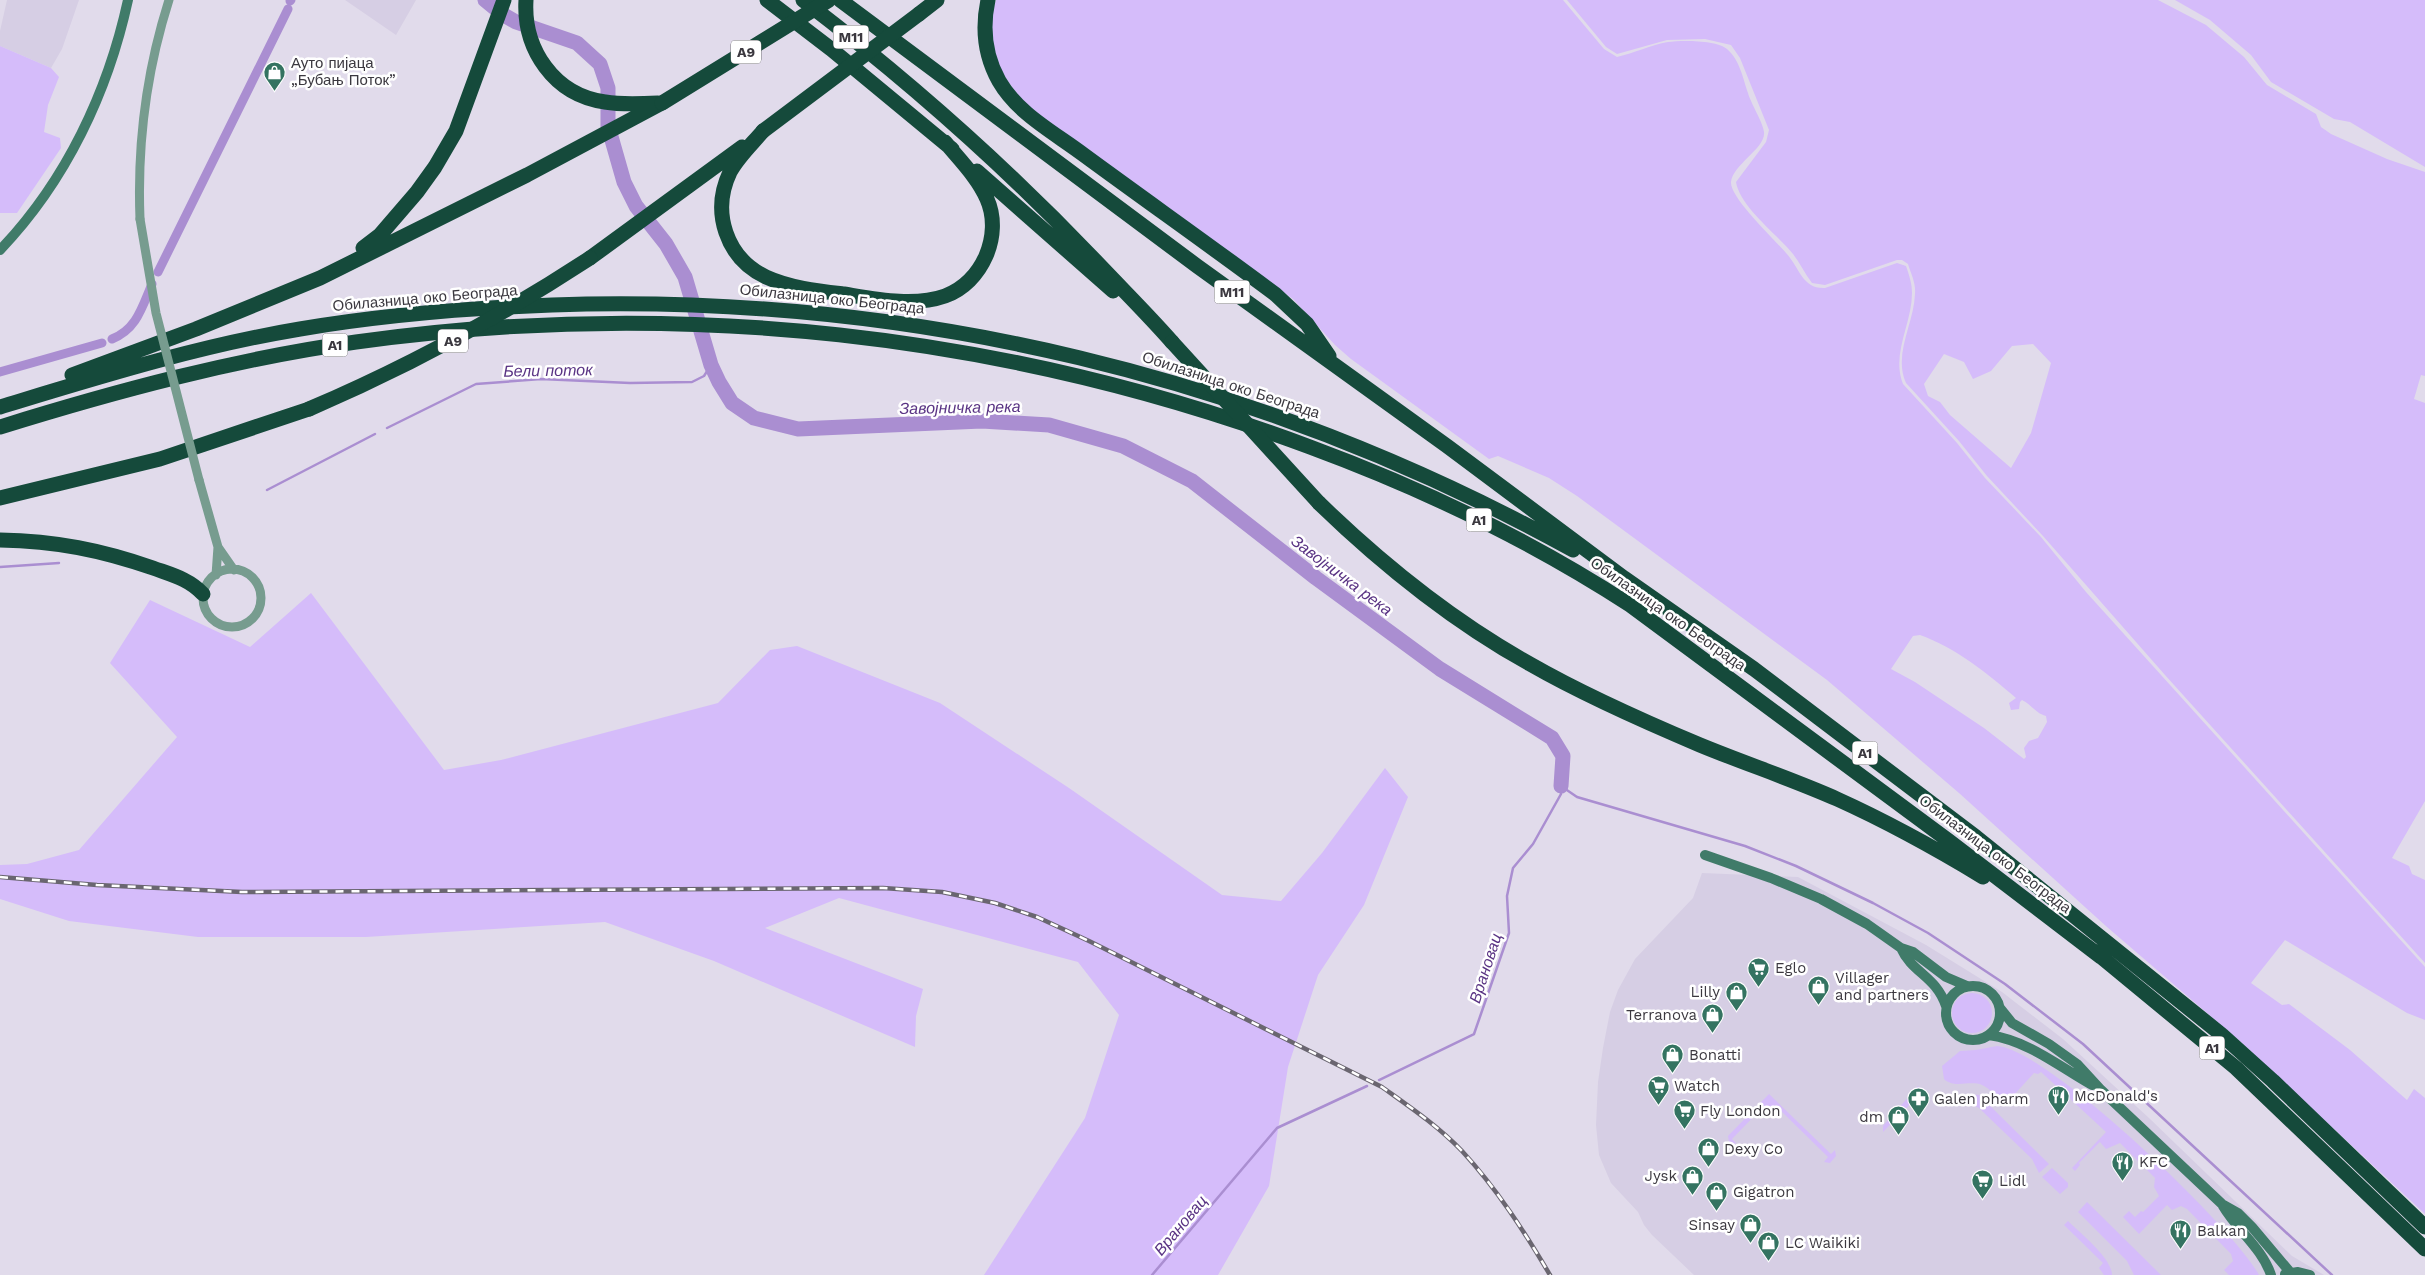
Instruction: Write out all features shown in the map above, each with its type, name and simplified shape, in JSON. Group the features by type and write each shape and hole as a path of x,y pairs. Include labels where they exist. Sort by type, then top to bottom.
{"highway":[{"path":"320,278 380,235 417,192 435,167 456,131 504,0"},
{"path":"526,0 527,25 532,43 545,68 559,82 578,94 604,102 662,103"},
{"path":"767,0 831,48 944,142 1123,300 1153,320 1319,503 1391,570 1438,606 1491,642 1570,685 1699,744 1835,798 1895,826 1996,885 2101,957"},
{"name":"M11","path":"803,0 899,76 998,163 1153,320"},
{"name":"A9","path":"0,401 196,330 320,278 662,103 829,0"},
{"name":"M11","path":"840,0 1197,266 1336,365"},
{"name":"A9","path":"0,498 125,469 188,451 309,409 405,366 522,302 614,241 937,0"},
{"path":"988,0 985,14 986,49 999,81 1011,98 1048,130 1276,294 1307,324 1336,365 1624,578"},
{"path":"763,131 730,173 721,207 724,227 732,248 740,258 758,273 795,287 902,301 945,296 968,281 977,272 988,252 992,217 988,201 980,186 944,142"},
{"name":"Обилазница око Београда","path":"0,407 178,355 254,337 339,323 414,314 497,307 677,304 740,306 842,315 974,335 1080,358 1196,389 1282,418 1418,472 1524,523 1624,578"},
{"name":"Обилазница око Београда","path":"0,427 202,371 341,344 429,333 516,326 678,323 747,326 861,336 933,346 1029,364 1105,382 1184,404 1275,433 1347,460 1454,507 1587,577 1630,605 1949,840 2101,957"},
{"path":"0,540 48,542 106,552 187,580 203,594"},
{"name":"A1","path":"1624,578 1754,669 1976,837 2222,1035 2294,1100 2425,1227"},
{"name":"A1","path":"2101,957 2236,1068 2425,1249"}],"street":[{"path":"0,250 42,200 86,126 112,58 128,0"},
{"path":"169,0 146,83 140,145 140,219 156,313 218,547 216,575"},
{"path":"218,547 234,570"},
{"path":"234,570 248,573 260,588 260,607 249,622 240,626 221,626 207,613 203,594 206,585 216,575 234,570"},
{"path":"1705,855 1771,878 1821,899 1867,924 1901,948 1913,952 1950,979 1967,986 1985,989 1995,997 2000,1008 2012,1023 2049,1044 2077,1064 2100,1089 2222,1204 2238,1213 2252,1227 2287,1274 2298,1272 2310,1275"},
{"path":"1901,948 1906,958 1937,987 1946,1006 1947,1024 1960,1038 1972,1041 1989,1035 2008,1038 2024,1044 2100,1089"},
{"path":"1946,1006 1956,991 1967,986"},
{"path":"1989,1035 1997,1026 2000,1008"},
{"path":"2222,1204 2232,1222 2261,1256 2270,1275"}],"shaded area":[{"path":"7,0 79,0 62,49 51,68 0,46 0,31"},
{"path":"345,0 416,0 396,35"},
{"path":"996,0 1563,0 1604,49 1617,57 1674,41 1708,42 1727,49 1738,64 1764,132 1760,144 1733,175 1731,182 1737,198 1786,253 1802,276 1811,285 1825,288 1897,263 1906,266 1912,293 1899,361 1903,384 1957,443 1985,478 2041,537 2086,592 2425,967 2425,1020 2407,1013 2285,940 2251,983 2282,1005 2289,1004 2350,1050 2407,1100 2414,1089 2425,1098 2425,1214 2243,1044 2107,927 1959,793 1827,680 1577,496 1549,478 1498,456 1489,459 1351,359 1335,345 1293,299 1032,112 1003,74 996,61 990,33 991,17","holes":["1920,635 1933,640 1971,662 2016,698 2009,703 2011,710 2019,709 2022,700 2046,716 2047,722 2038,738 2029,741 2024,748 2026,757 2024,759 1984,728 1915,682 1891,669 1913,636"]},
{"path":"1567,0 2158,0 2206,25 2244,57 2267,85 2316,114 2321,127 2331,134 2387,159 2425,172 2425,376 2421,375 2414,399 2425,403 2425,801 2392,858 2409,866 2412,874 2425,880 2425,963 2165,675 1906,383 1902,361 1903,350 1914,305 1915,290 1908,264 1902,260 1897,260 1825,285 1812,283 1793,254 1744,201 1736,182 1766,142 1769,130 1740,58 1731,45 1705,39 1667,40 1617,54 1606,47","holes":["2033,344 2051,363 2031,433 2011,468 1950,415 1940,402 1928,396 1924,384 1944,354 1964,362 1973,379 1991,371 2012,346"]},
{"path":"2175,0 2425,0 2425,167 2350,122 2334,119 2271,82 2251,55 2210,20"},
{"path":"0,46 51,68 59,77 48,105 44,132 60,138 61,148 17,213 0,213"},
{"path":"311,593 444,770 501,760 718,703 770,650 797,646 940,703 1069,788 1222,895 1281,901 1322,853 1385,768 1408,797 1364,905 1318,975 1288,1067 1269,1186 1218,1275 984,1275 1085,1118 1119,1015 1078,962 839,898 765,928 923,989 916,1016 915,1047 714,961 605,922 366,937 198,937 69,921 0,899 0,865 27,864 79,850 177,737 110,663 150,600 250,647"},
{"path":"1702,873 1798,877 1926,945 2002,992 2063,1039 2149,1118 2292,1256 2324,1275 1694,1275 1652,1235 1644,1225 1638,1212 1611,1183 1599,1155 1596,1125 1598,1082 1603,1048 1610,1012 1618,990 1635,959 1693,898"},
{"path":"1972,993 1986,999 1992,1013 1986,1027 1972,1033 1958,1027 1952,1013 1958,999"},
{"path":"1997,1046 2022,1055 2056,1076 2096,1107 2138,1144 2215,1220 2243,1252 2259,1275 2229,1275 2224,1270 2233,1261 2231,1254 2187,1209 2181,1206 2172,1210 2167,1205 2139,1234 2123,1217 2129,1211 2135,1217 2141,1211 2143,1212 2159,1196 2154,1187 2155,1178 2120,1143 2106,1149 2100,1142 2079,1163 2080,1165 2075,1171 2072,1168 2106,1132 2041,1072 2038,1074 2034,1073 2012,1097 2014,1100 2009,1106 2005,1102 2003,1104 1985,1086 1972,1083 1957,1084 1944,1079 1942,1066 1960,1051"},
{"path":"1918,1086 1923,1091 1883,1132 1883,1126"},
{"path":"1769,1094 1831,1154 1835,1150 1836,1156 1830,1163 1824,1162 1828,1157 1776,1106 1768,1111 1763,1107 1732,1139 1736,1143 1732,1145 1729,1142 1728,1136"},
{"path":"1959,1094 1979,1095 2049,1164 2039,1173 2032,1159 1979,1108 1966,1102"},
{"path":"2052,1168 2068,1183 2068,1187 2060,1194 2042,1177"},
{"path":"2087,1202 2161,1275 2134,1275 2127,1261 2078,1212"},
{"path":"2068,1221 2107,1261 2112,1275 2104,1275 2099,1268 2103,1263 2064,1225"}],"waterway":[{"name":"Завојничка река","path":"485,0 502,14 516,22 577,43 600,64 608,88 608,126 624,182 636,206 666,244 685,277 711,365 732,403 754,418 798,429 982,421 1049,425 1123,446 1192,481 1316,578 1440,669 1552,738 1563,756 1561,786"},
{"path":"158,272 288,9"},
{"path":"112,339 120,335 133,323 142,309 152,284"},
{"path":"0,372 102,343"},
{"name":"Бели поток","path":"387,428 476,384 541,379 630,383 692,382 704,376 711,365"},
{"name":"Бели поток","path":"267,490 375,434"},
{"name":"Бели поток","path":"0,567 59,563"},
{"path":"1561,786 1577,797 1745,846 1796,866 1873,903 1928,933 2005,984 2083,1044 2332,1275"},
{"name":"Врановац","path":"1379,1080 1474,1034 1509,933 1507,896 1513,868 1533,844 1561,794 1561,786"},
{"name":"Врановац","path":"1152,1275 1277,1128 1367,1086"}],"railway":[{"path":"0,877 97,885 242,892 883,888 942,892 995,903 1037,917 1089,941 1382,1087 1434,1125 1462,1151 1487,1180 1530,1242 1550,1275"}],"place":[{"name":"Ауто пијаца „Бубањ Поток”","path":"275,91"},
{"name":"Eglo","path":"1759,987"},
{"name":"Villager and partners","path":"1819,1006"},
{"name":"Lilly","path":"1736,1011"},
{"name":"Terranova","path":"1713,1034"},
{"name":"Bonatti","path":"1673,1074"},
{"name":"Watch","path":"1658,1105"},
{"name":"McDonald's","path":"2058,1115"},
{"name":"Galen pharm","path":"1918,1118"},
{"name":"Fly London","path":"1684,1130"},
{"name":"dm","path":"1899,1136"},
{"name":"Dexy Co","path":"1708,1168"},
{"name":"KFC","path":"2123,1181"},
{"name":"Jysk","path":"1693,1195"},
{"name":"Lidl","path":"1983,1200"},
{"name":"Gigatron","path":"1717,1211"},
{"name":"Sinsay","path":"1751,1244"},
{"name":"Balkan","path":"2181,1250"},
{"name":"LC Waikiki","path":"1769,1262"}]}
